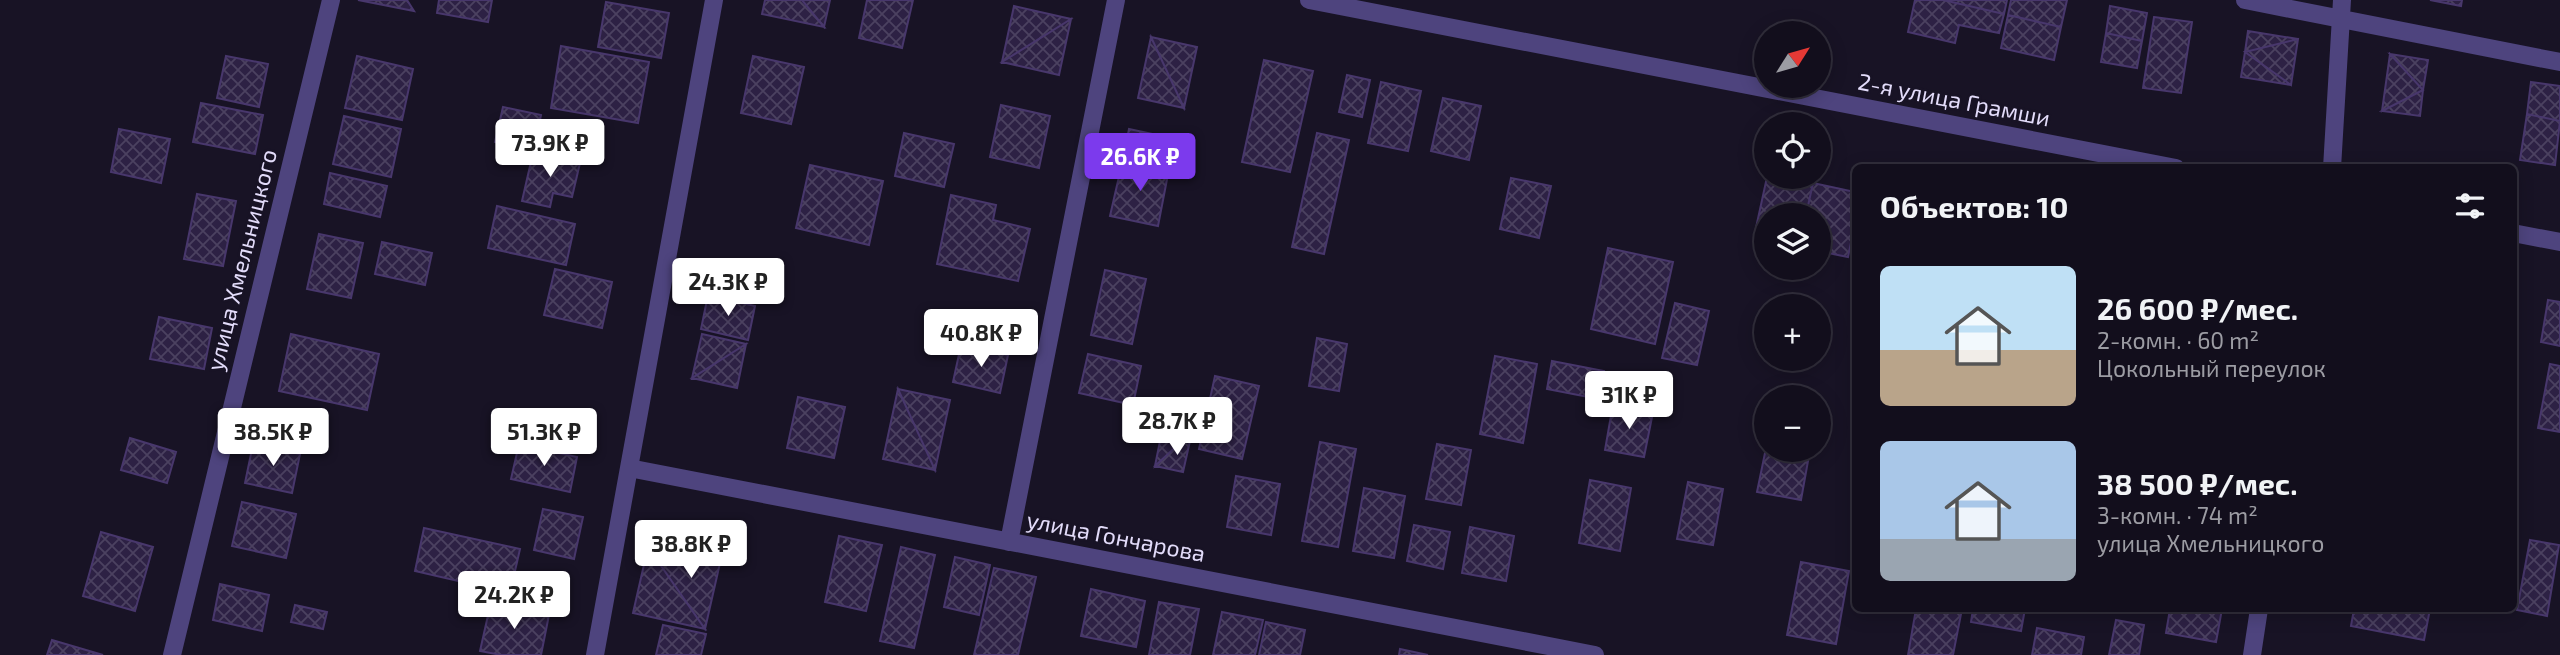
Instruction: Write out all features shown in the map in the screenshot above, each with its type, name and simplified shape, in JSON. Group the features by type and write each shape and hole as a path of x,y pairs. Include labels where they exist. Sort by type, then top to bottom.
{"street":[{"name":"улица Хмельницкого","path":"172,655 331,0"},
{"path":"594,655 714,0"},
{"path":"1010,542 1116,0"},
{"name":"2-я улица Грамши","path":"1309,0 2155,164"},
{"path":"2245,0 2560,62"},
{"path":"2332,164 2343,19 2342,0"},
{"path":"2517,234 2560,242"},
{"name":"улица Гончарова","path":"629,468 1595,655"},
{"path":"2252,655 2259,612"}],"building":[{"path":"358,0 407,0 414,11"},
{"path":"439,0 492,0 488,22 437,13"},
{"path":"765,0 802,0 824,27 762,14"},
{"path":"802,0 830,0 824,27"},
{"path":"867,0 913,0 902,48 859,38"},
{"path":"1915,0 1943,0 2004,14 1999,33 1959,25 1955,43 1908,32"},
{"path":"1943,0 2007,0 2004,14"},
{"path":"2011,0 2067,0 2061,27 2008,15"},
{"path":"2430,0 2462,0 2461,6"},
{"path":"606,2 669,13 661,58 598,47"},
{"path":"1014,6 1071,19 1002,62"},
{"path":"2110,6 2147,13 2142,41 2106,33"},
{"path":"2008,15 2061,27 2054,60 2001,48"},
{"path":"2154,17 2192,22 2181,93 2143,88"},
{"path":"1071,19 1059,75 1002,62"},
{"path":"2248,31 2298,39 2245,52"},
{"path":"2106,33 2142,41 2137,68 2101,62"},
{"path":"1151,37 1197,47 1184,108"},
{"path":"1151,37 1184,108 1138,98"},
{"path":"2298,39 2291,85 2245,52"},
{"path":"561,46 649,62 638,123 551,108"},
{"path":"2245,52 2291,85 2241,77"},
{"path":"2390,54 2428,60 2423,90"},
{"path":"2390,54 2423,90 2382,111"},
{"path":"226,56 268,64 259,107 217,98"},
{"path":"357,56 413,69 402,120 345,108"},
{"path":"753,56 804,67 791,124 741,113"},
{"path":"1264,60 1313,71 1290,172 1242,162"},
{"path":"1347,75 1370,80 1362,117 1339,112"},
{"path":"1381,82 1421,91 1408,151 1368,143"},
{"path":"2531,82 2560,86 2560,121 2527,114"},
{"path":"2423,90 2420,116 2382,111"},
{"path":"1443,98 1481,106 1469,160 1431,151"},
{"path":"201,103 263,115 255,154 193,142"},
{"path":"1001,105 1050,116 1039,168 990,157"},
{"path":"503,107 541,115 534,151 495,142"},
{"path":"2527,114 2560,121 2555,165 2520,160"},
{"path":"344,116 401,129 391,177 333,164"},
{"path":"119,129 170,139 161,183 111,172"},
{"path":"1129,129 1176,139 1169,169 1123,159"},
{"path":"904,133 954,144 944,187 895,176"},
{"path":"1317,133 1349,140 1324,254 1292,247"},
{"path":"533,153 580,163 572,197 553,193 550,207 522,201"},
{"path":"1123,159 1169,169 1158,226 1110,216"},
{"path":"810,165 883,181 869,245 796,228"},
{"path":"330,173 387,186 380,217 324,204"},
{"path":"1511,178 1551,186 1539,238 1500,229"},
{"path":"1831,187 1852,191 1852,238 1848,257 1831,254 1831,203 1809,203 1812,189 1831,189"},
{"path":"1764,189 1812,189 1809,203 1761,203"},
{"path":"197,194 236,201 223,266 184,259"},
{"path":"951,195 996,205 993,220 1030,229 1018,281 937,264"},
{"path":"497,206 575,224 566,265 488,248"},
{"path":"319,234 363,243 351,298 307,289"},
{"path":"382,242 432,253 425,285 375,274"},
{"path":"1608,248 1673,262 1655,344 1591,329"},
{"path":"555,269 612,282 602,328 544,315"},
{"path":"1105,270 1146,279 1132,344 1091,335"},
{"path":"708,295 755,306 748,340 701,329"},
{"path":"2548,300 2560,302 2560,346 2541,342"},
{"path":"1675,303 1709,311 1697,365 1662,358"},
{"path":"159,317 212,328 204,369 150,359"},
{"path":"291,334 379,354 367,410 279,391"},
{"path":"702,334 746,344 692,378"},
{"path":"1317,338 1347,344 1339,391 1309,386"},
{"path":"746,344 737,388 692,378"},
{"path":"961,345 1008,355 1000,393 953,382"},
{"path":"1088,354 1141,366 1133,405 1079,393"},
{"path":"1495,356 1537,364 1523,443 1480,434"},
{"path":"1552,361 1604,371 1599,399 1547,389"},
{"path":"2550,364 2560,366 2560,432 2538,428"},
{"path":"1215,376 1259,386 1242,459 1199,449"},
{"path":"898,389 935,470 883,459"},
{"path":"898,389 950,400 935,470"},
{"path":"798,397 845,407 834,458 787,448"},
{"path":"1613,404 1653,412 1644,457 1605,450"},
{"path":"1163,426 1192,432 1155,466"},
{"path":"1192,432 1183,472 1155,466"},
{"path":"130,438 176,452 167,483 121,470"},
{"path":"1320,442 1356,449 1338,547 1302,541"},
{"path":"253,444 300,454 292,493 245,483"},
{"path":"519,444 577,457 570,492 511,479"},
{"path":"1437,444 1471,450 1461,505 1426,499"},
{"path":"1763,462 1808,462 1801,500 1757,492"},
{"path":"1236,476 1280,484 1271,535 1227,527"},
{"path":"1590,480 1631,488 1620,551 1579,543"},
{"path":"1688,482 1723,489 1713,545 1677,539"},
{"path":"1364,488 1405,496 1394,558 1353,551"},
{"path":"242,502 296,514 286,558 232,546"},
{"path":"543,509 583,517 574,559 534,550"},
{"path":"1414,525 1450,532 1443,569 1407,561"},
{"path":"1470,527 1514,536 1506,581 1462,573"},
{"path":"424,528 520,549 510,593 415,571"},
{"path":"101,532 153,547 135,611 83,596"},
{"path":"839,536 882,545 866,611 825,602"},
{"path":"2530,540 2559,545 2547,616 2517,610"},
{"path":"648,547 720,563 705,629"},
{"path":"648,547 705,629 633,613"},
{"path":"901,547 935,555 914,648 880,641"},
{"path":"955,557 990,565 979,615 944,607"},
{"path":"1801,562 1849,571 1836,644 1787,635"},
{"path":"994,568 1036,577 1018,655 974,655"},
{"path":"220,584 269,595 262,631 213,620"},
{"path":"1091,589 1145,601 1136,647 1081,636"},
{"path":"491,602 549,615 541,655 501,655 480,651"},
{"path":"1159,602 1199,609 1190,655 1149,655"},
{"path":"295,605 327,612 323,629 291,622"},
{"path":"1222,612 1263,620 1255,655 1213,655"},
{"path":"1915,612 1961,612 1953,655 1908,655"},
{"path":"1973,612 2024,612 2021,631 1971,622"},
{"path":"2170,612 2221,612 2216,642 2166,633"},
{"path":"2353,612 2429,612 2424,640 2351,626"},
{"path":"2116,620 2144,625 2139,655 2109,655"},
{"path":"1266,622 1305,630 1300,655 1259,655"},
{"path":"663,625 706,634 701,655 656,655"},
{"path":"2037,628 2084,637 2081,655 2032,655"},
{"path":"52,640 103,655 47,655"},
{"path":"1400,649 1428,655 1399,655"}]}
